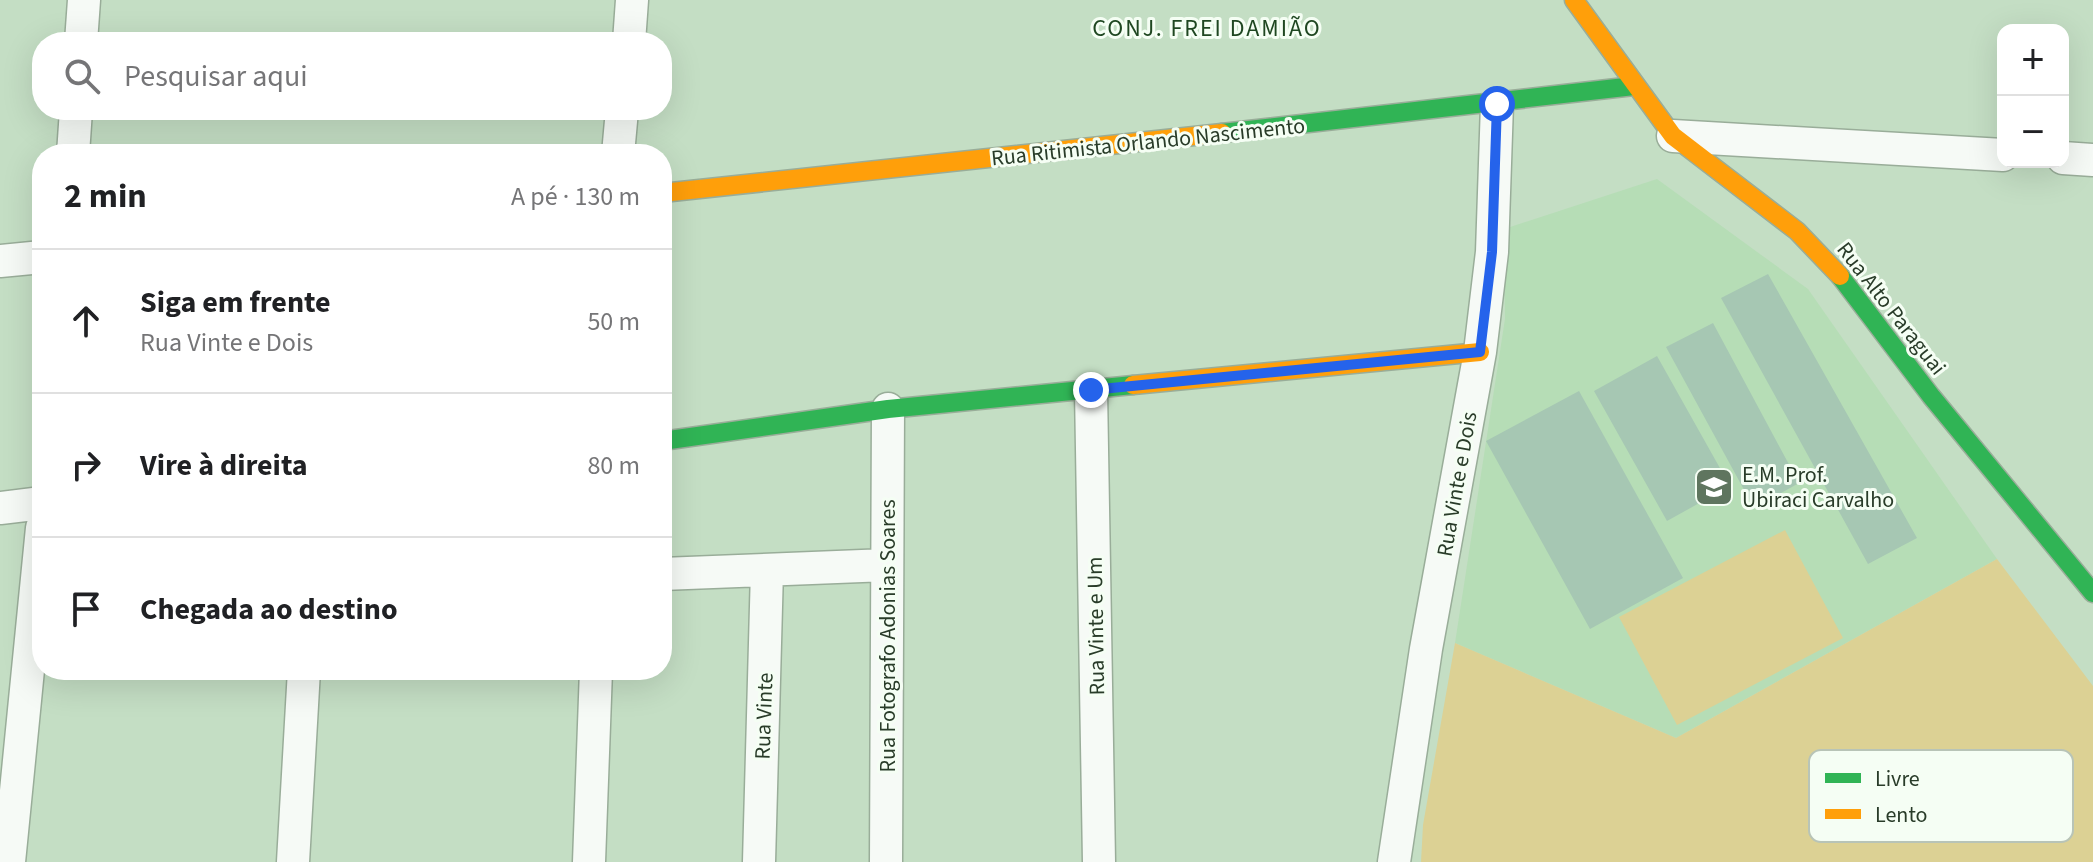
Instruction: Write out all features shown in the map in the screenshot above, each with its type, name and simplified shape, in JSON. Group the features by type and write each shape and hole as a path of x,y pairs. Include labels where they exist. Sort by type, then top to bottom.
{"street":[{"path":"82,32 84,0"},
{"path":"630,32 632,0"},
{"name":"Rua Alto Paraguai","path":"1574,0 1673,136 1797,231 1837,272 1931,396 2093,593"},
{"name":"Rua Ritimista Orlando Nascimento","path":"672,192 1497,104 1634,86"},
{"name":"Rua Vinte e Dois","path":"1394,862 1426,649 1480,352 1492,252 1497,104"},
{"path":"74,144 75,120"},
{"path":"619,144 621,120"},
{"path":"1673,136 1997,155"},
{"path":"2069,158 2093,160"},
{"path":"0,261 32,258"},
{"path":"672,440 888,409 1480,352"},
{"name":"Rua Vinte e Um","path":"1091,390 1099,862"},
{"name":"Rua Fotografo Adonias Soares","path":"886,862 888,409"},
{"path":"0,508 32,504"},
{"path":"672,574 887,565"},
{"name":"Rua Vinte","path":"759,862 767,570"},
{"path":"9,862 32,629"},
{"path":"293,862 303,680"},
{"path":"589,862 596,680"}],"shaded area":[{"name":"E.M. Prof. Ubiraci Carvalho","path":"1657,179 1808,289 1997,559 1676,738 1455,643 1505,319 1504,229"},
{"path":"1785,530 1843,638 1677,725 1619,617"},
{"path":"1997,559 2093,686 2093,862 1421,862 1423,825 1455,643 1676,738"}],"building":[{"path":"1768,274 1917,538 1868,564 1721,298"},
{"path":"1713,323 1799,483 1754,508 1666,347"},
{"path":"1657,356 1730,486 1667,521 1594,391"},
{"path":"1579,391 1683,578 1590,629 1486,441"}],"traffic: fast":[{"path":"1222,133 1634,86"},
{"path":"1840,276 1931,396 2093,593"},
{"path":"672,440 888,409 1133,385"}],"traffic: slow":[{"path":"1574,0 1673,136 1797,231 1840,276"},
{"path":"672,192 1222,133"},
{"path":"1133,385 1480,352"}],"place":[{"name":"E.M. Prof. Ubiraci Carvalho","path":"1714,487"}],"district":[{"name":"CONJ. FREI DAMIÃO","path":"1207,28"}],"route":[{"path":"1091,390 1480,352 1492,252 1497,104"}]}
